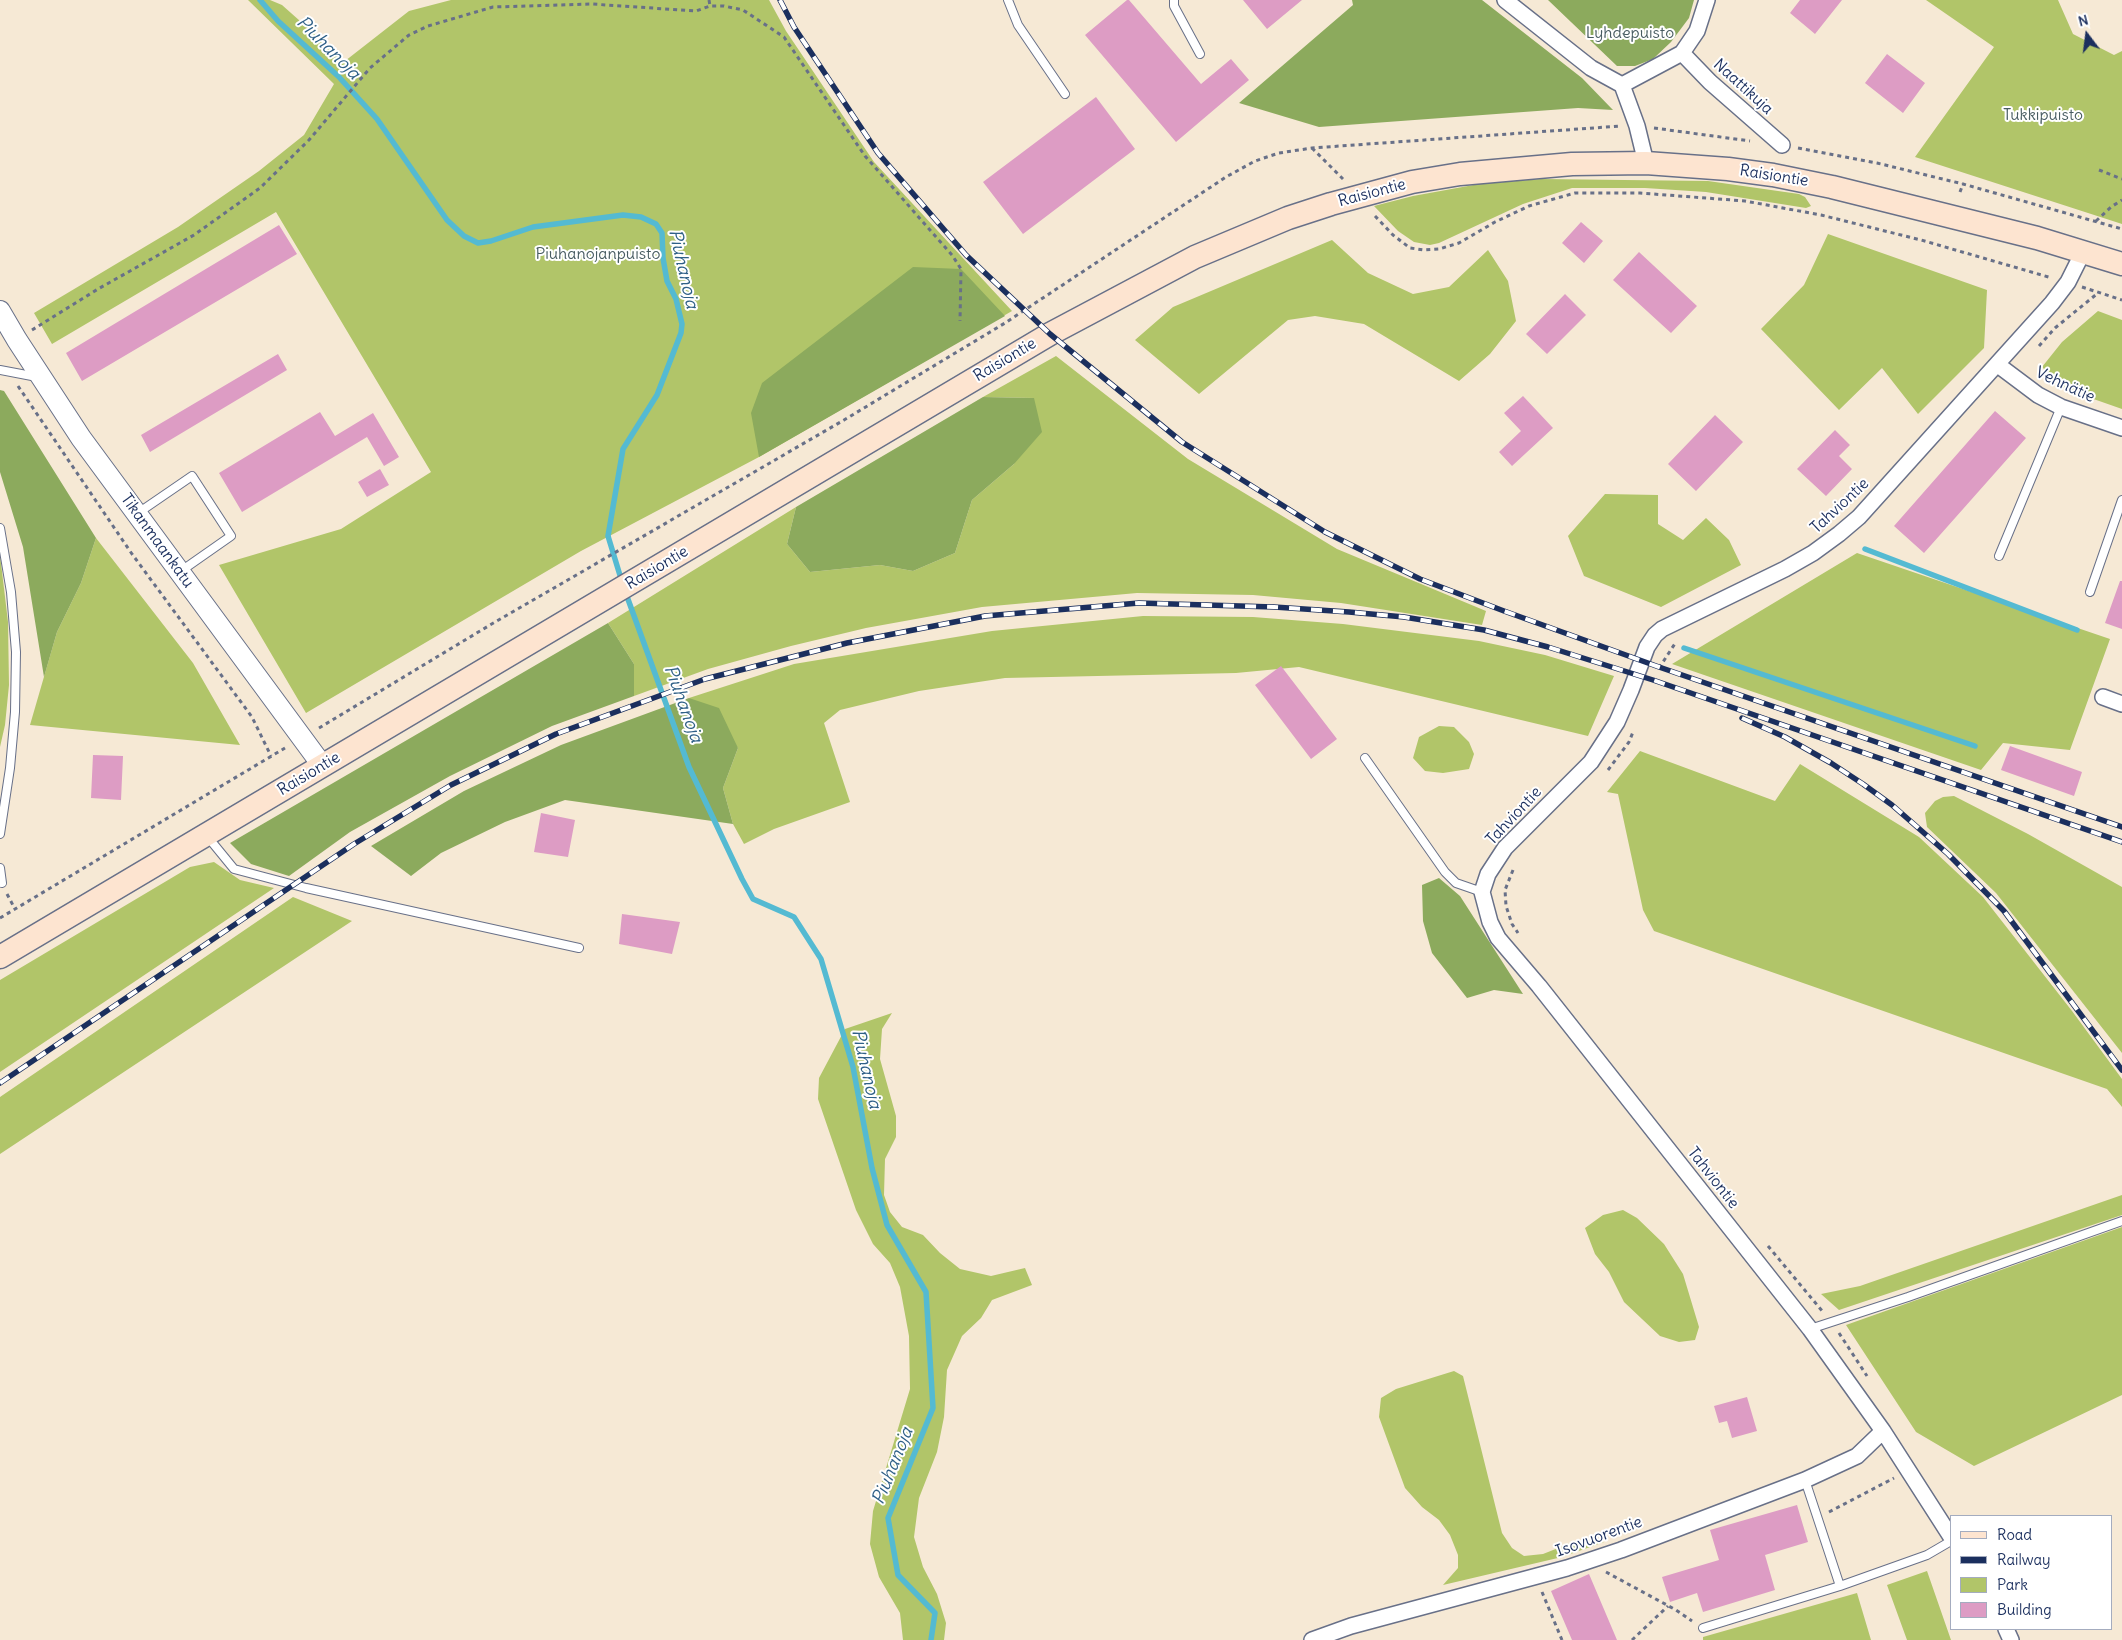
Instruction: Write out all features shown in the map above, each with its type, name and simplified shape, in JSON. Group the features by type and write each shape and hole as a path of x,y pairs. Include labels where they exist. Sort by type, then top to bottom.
{"main road":[{"name":"Raisiontie","path":"0,958 1050,334 1195,257 1240,236 1288,218 1331,204 1431,179 1514,168 1572,164 1646,163 1728,169 1815,183 2037,238 2122,264"}],"street":[{"path":"1505,0 1591,68 1622,86 1646,163"},
{"path":"1622,86 1682,53 1697,31 1707,0"},
{"name":"Naattikuja","path":"1682,53 1710,82 1782,145"},
{"name":"Tahviontie","path":"1950,1535 1883,1431 1810,1329 1545,993 1498,938 1490,922 1482,892 1488,874 1505,848 1591,762 1617,722 1632,690 1644,654 1655,635 1662,629 1799,561 1839,534 1859,516 1998,365 2052,303 2068,282 2084,252"},
{"name":"Tikanmaankatu","path":"0,311 16,340 81,438 322,766"},
{"name":"Vehnätie","path":"1998,365 2023,386 2061,406 2122,428"},
{"path":"2103,697 2122,704"},
{"name":"Isovuorentie","path":"1312,1640 1352,1626 1536,1577 1584,1562 1805,1480 1857,1456 1883,1431"}],"lane":[{"path":"1008,0 1018,25 1065,94"},
{"path":"1174,0 1174,6 1200,54"},
{"path":"4,371 42,377"},
{"path":"2000,556 2061,406"},
{"path":"137,514 192,476 231,536 179,572"},
{"path":"2090,592 2122,500"},
{"path":"0,528 11,592 16,652 14,731 0,834"},
{"path":"1365,758 1445,872 1456,883 1482,892"},
{"path":"206,835 234,869 306,888 578,948"},
{"path":"0,868 2,883"},
{"path":"1810,1329 2122,1221"},
{"path":"1805,1480 1840,1586"},
{"path":"1703,1628 1840,1586 1927,1554 1950,1542"}],"path":[{"path":"709,0 710,6"},
{"path":"16,340 98,289 194,235 260,188 308,140 370,68 409,35 428,26 493,7 592,4 696,11 710,6 743,10 784,37 865,156 952,255 961,269 960,321"},
{"path":"597,564 1027,310 1226,177 1255,161 1279,153 1312,148 1602,126 1636,126 1782,145 1877,163 1963,184 2122,230"},
{"path":"1312,148 1343,179"},
{"path":"2099,170 2122,179"},
{"path":"1960,192 1963,184"},
{"path":"1374,216 1393,235 1410,248 1439,249 1459,243 1495,222 1529,206 1576,193 1640,193 1745,201 1821,215 1908,237 2068,282 2122,300"},
{"path":"2096,221 2122,200"},
{"path":"1908,237 1910,229"},
{"path":"2036,348 2056,328 2098,293"},
{"path":"4,371 132,554 252,717 271,756"},
{"path":"1656,674 1669,651 1682,638"},
{"path":"1606,772 1629,742 1635,727"},
{"path":"1515,866 1505,890 1506,906 1512,924 1520,936"},
{"path":"1764,1240 1832,1322 1868,1378"},
{"path":"1818,1518 1908,1471"},
{"path":"1584,1562 1599,1568 1668,1606 1703,1628"},
{"path":"1536,1577 1562,1640"},
{"path":"1632,1640 1668,1606"}],"green space":[{"name":"Piuhanojanpuisto","path":"248,0 270,0 282,5 345,61 409,11 451,0 769,0 786,31 874,162 1012,311 759,457 581,551 306,713 219,565 341,529 431,472 276,212 52,344 34,313 178,227 259,171 304,135 334,84"},
{"path":"1352,0 1482,0 1582,78 1613,110 1578,108 1319,127 1239,103 1353,5"},
{"name":"Lyhdepuisto","path":"1548,0 1694,0 1689,18 1671,42 1653,59 1635,66 1617,66"},
{"name":"Tukkipuisto","path":"1926,0 2058,0 2073,34 2114,55 2122,51 2122,224 1915,157 1994,47"},
{"path":"1541,179 1708,181 1799,194 1805,197 1811,206 1806,208 1706,192 1645,188 1572,188 1523,204 1439,243 1430,245 1414,242 1398,231 1374,206 1413,196 1479,184"},
{"path":"1828,234 1987,290 1984,348 1918,414 1882,368 1839,410 1761,329 1804,285"},
{"path":"1332,240 1368,273 1413,294 1449,287 1488,250 1508,281 1516,321 1490,354 1459,381 1364,324 1315,316 1288,320 1199,394 1135,340 1173,307"},
{"path":"913,267 961,269 1005,316 759,457 751,413 762,383"},
{"path":"2098,311 2122,320 2122,409 2065,389 2042,367 2062,342"},
{"path":"1056,356 1188,459 1337,549 1486,611 1482,625 1341,603 1253,595 1137,593 982,607 866,628 708,669 634,696 634,664 608,623 796,507 787,544 810,572 880,565 913,571 955,553 972,500 1014,464 1034,398 983,397"},
{"path":"0,390 4,391 96,538 81,583 57,632 44,677 23,547 0,472"},
{"path":"983,397 1034,398 1042,432 1014,464 972,500 955,553 913,571 880,565 810,572 787,544 796,507"},
{"path":"1605,494 1658,495 1658,524 1683,540 1706,518 1729,540 1741,565 1661,607 1584,576 1568,536"},
{"path":"96,538 193,663 240,745 30,725 57,632 81,583"},
{"path":"1857,553 2110,639 2070,750 2003,743 1981,770 1672,664"},
{"path":"0,555 8,622 9,685 5,725 0,747"},
{"path":"1143,616 1253,617 1343,624 1479,641 1545,655 1614,676 1588,736 1299,667 1236,673 1005,678 919,691 840,710 824,723 850,802 774,829 744,844 733,824 723,788 738,748 689,698 794,664 992,631"},
{"path":"608,623 634,664 634,696 552,726 450,776 350,832 289,876 251,864 230,843"},
{"path":"689,698 719,708 738,748 723,788 733,824 565,800 505,822 441,853 411,876 371,846 464,791 561,745"},
{"path":"1439,726 1454,727 1469,742 1474,754 1469,769 1443,773 1425,771 1413,758 1419,737"},
{"path":"1640,751 1775,801 1800,764 1919,837 1983,897 2072,1011 2122,1079 2122,1107 2107,1089 1654,931 1643,910 1618,794 1607,792"},
{"path":"1954,796 2028,834 2122,887 2122,1053 1996,893 1927,827 1925,813 1935,801 1943,797"},
{"path":"214,862 240,880 274,888 0,1072 0,980 190,867"},
{"path":"1439,878 1460,896 1523,994 1494,990 1467,998 1432,953 1423,921 1422,885"},
{"path":"293,897 352,921 0,1154 0,1097"},
{"path":"892,1013 882,1029 880,1059 896,1116 896,1137 885,1159 884,1195 890,1212 902,1227 923,1235 940,1253 960,1269 991,1276 1025,1268 1032,1285 992,1300 981,1318 962,1336 947,1370 944,1417 937,1452 919,1498 914,1537 923,1567 937,1594 946,1623 944,1640 903,1640 900,1613 879,1577 870,1544 873,1511 910,1389 909,1336 900,1287 890,1263 873,1244 856,1210 818,1099 819,1078 845,1029"},
{"path":"2122,1195 2122,1215 1839,1310 1821,1294 1860,1286"},
{"path":"1623,1210 1637,1218 1664,1244 1683,1274 1699,1327 1695,1340 1679,1342 1660,1336 1624,1302 1609,1272 1595,1254 1585,1228 1603,1215"},
{"path":"2122,1227 2122,1395 1974,1466 1916,1432 1846,1325"},
{"path":"1454,1371 1463,1376 1502,1533 1512,1548 1524,1556 1543,1554 1576,1541 1604,1542 1562,1557 1443,1585 1458,1568 1458,1555 1450,1535 1439,1520 1422,1507 1405,1488 1379,1417 1381,1398 1396,1389"},
{"path":"1927,1571 1951,1640 1907,1640 1887,1585"},
{"path":"1857,1593 1871,1640 1703,1640 1703,1637"}],"building":[{"path":"1129,0 1201,84 1231,59 1249,80 1176,142 1085,35"},
{"path":"1243,0 1302,0 1267,29"},
{"path":"1800,0 1842,0 1815,34 1790,13"},
{"path":"1887,54 1925,83 1903,113 1865,83"},
{"path":"1096,97 1135,149 1023,234 983,182"},
{"path":"1581,222 1603,241 1584,263 1562,243"},
{"path":"279,225 297,254 82,381 66,353"},
{"path":"1639,252 1697,306 1671,333 1613,280"},
{"path":"1565,294 1586,315 1547,354 1526,334"},
{"path":"278,354 287,370 150,452 141,435"},
{"path":"1523,396 1553,428 1512,466 1499,452 1521,431 1504,413"},
{"path":"1995,411 2026,438 1924,553 1894,526"},
{"path":"320,412 335,436 373,413 399,457 384,466 367,437 242,512 219,473"},
{"path":"1715,415 1743,442 1696,491 1668,464"},
{"path":"1835,430 1850,445 1839,456 1852,469 1826,496 1797,469"},
{"path":"380,469 389,485 367,497 358,482"},
{"path":"2120,581 2122,581 2122,629 2105,623"},
{"path":"1281,666 1337,739 1311,759 1255,685"},
{"path":"2010,746 2082,772 2074,796 2001,770"},
{"path":"93,755 123,756 121,800 91,798"},
{"path":"541,813 575,820 568,857 534,852"},
{"path":"622,914 680,922 672,954 619,944"},
{"path":"1747,1397 1757,1431 1732,1438 1727,1421 1719,1423 1714,1406"},
{"path":"1797,1505 1808,1542 1765,1555 1775,1590 1703,1612 1697,1593 1670,1602 1662,1577 1719,1560 1710,1530"},
{"path":"1589,1574 1617,1640 1572,1640 1551,1591"}],"waterway":[{"name":"Piuhanoja","path":"260,0 278,21 339,77 377,119 447,220 464,236 478,243 491,241 533,227 623,215 641,217 656,224 662,233 663,258 667,281 676,299 682,324 681,333 657,395 623,449 608,536 622,582"},
{"path":"1865,549 2077,630"},
{"name":"Piuhanoja","path":"625,591 689,767 742,879 753,899 794,917 821,959 853,1067 872,1168 887,1225 926,1292 933,1408 888,1518 898,1575 935,1613 931,1640"},
{"path":"1684,648 1975,746"}],"railway":[{"path":"780,0 794,27 878,153 966,255 1050,334 1182,442 1325,532 1420,579 1504,611 1659,667 2122,827"},
{"path":"0,1083 354,844 451,785 556,734 705,679 847,643 985,616 1139,603 1274,607 1349,612 1404,617 1484,630 1548,647 1653,680 2122,842"},
{"path":"1742,718 1785,737 1863,784 1892,805 1948,854 2004,911 2122,1070"}]}
